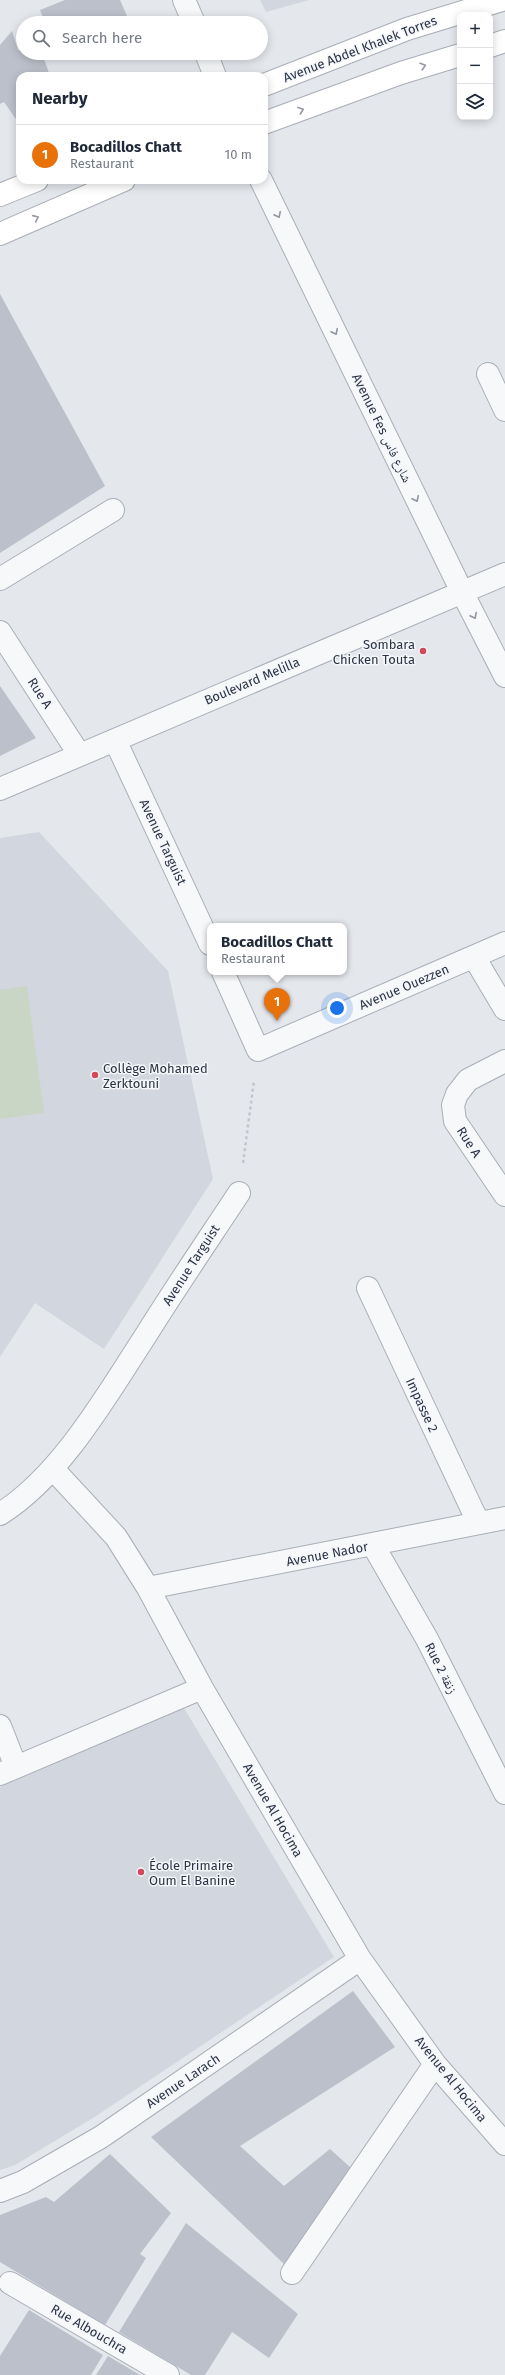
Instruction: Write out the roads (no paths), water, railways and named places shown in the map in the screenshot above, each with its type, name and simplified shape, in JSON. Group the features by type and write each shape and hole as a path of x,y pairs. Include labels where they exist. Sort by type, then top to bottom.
{"main road":[{"name":"Avenue Abdel Khalek Torres","path":"268,83 407,29 502,0"},
{"path":"493,45 505,41"},
{"path":"268,122 401,73 457,56"},
{"path":"0,195 27,184"},
{"path":"0,234 115,184"}],"street":[{"path":"184,0 191,16"},
{"path":"209,60 213,72"},
{"name":"Avenue Fes شارع فاس","path":"262,184 462,592 505,676"},
{"path":"488,374 505,410"},
{"path":"0,579 113,510"},
{"name":"Boulevard Melilla","path":"0,789 79,754 505,574"},
{"name":"Rue A","path":"0,632 79,754"},
{"name":"Avenue Targuist","path":"115,740 207,938"},
{"name":"Avenue Ouezzen","path":"224,975 258,1050 474,957 505,942"},
{"path":"474,957 505,1009"},
{"name":"Rue A","path":"505,1061 468,1080 457,1094 453,1105 455,1121 505,1195"},
{"name":"Avenue Targuist","path":"0,1514 19,1502 53,1468 115,1383 239,1193"},
{"name":"Impasse 2","path":"368,1288 478,1522"},
{"name":"Avenue Al Hocima","path":"53,1468 116,1537 148,1588 202,1688 360,1959 435,2064 505,2144"},
{"name":"Avenue Nador","path":"148,1588 373,1545 478,1522 505,1518"},
{"name":"Rue 2 زنقة","path":"373,1545 427,1640 505,1793"},
{"path":"0,1726 8,1770 202,1688"},
{"name":"Avenue Larach","path":"0,2191 23,2182 101,2137 360,1959"},
{"path":"292,2273 435,2064"},
{"name":"Rue Albouchra","path":"10,2283 168,2375"}],"place":[{"name":"Sombara Chicken Touta","path":"423,651"},
{"name":"Bocadillos Chatt","path":"277,1021"},
{"name":"Collège Mohamed Zerktouni","path":"95,1075"},
{"name":"École Primaire Oum El Banine","path":"141,1872"}]}
